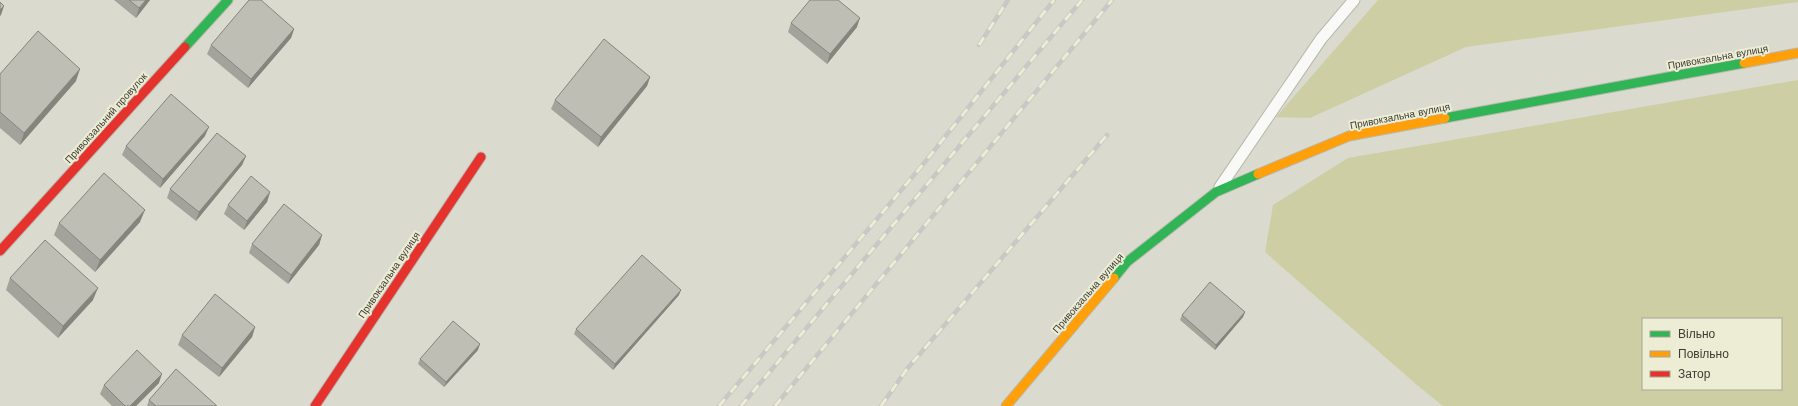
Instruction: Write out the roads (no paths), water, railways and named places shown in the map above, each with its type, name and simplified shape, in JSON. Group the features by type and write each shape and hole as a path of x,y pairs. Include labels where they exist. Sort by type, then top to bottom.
{"main road":[{"name":"Привокзальний провулок","path":"0,251 228,0"},
{"name":"Привокзальна вулиця","path":"1006,406 1127,262 1216,192 1349,136 1798,53"},
{"name":"Привокзальна вулиця","path":"315,406 481,157"}],"lane":[{"path":"1216,192 1321,39 1354,0"}],"railway":[{"path":"979,45 1008,0"},
{"path":"719,406 925,162 1054,0"},
{"path":"741,406 1082,0"},
{"path":"775,406 1112,0"},
{"path":"881,406 907,369 1107,135"}]}
